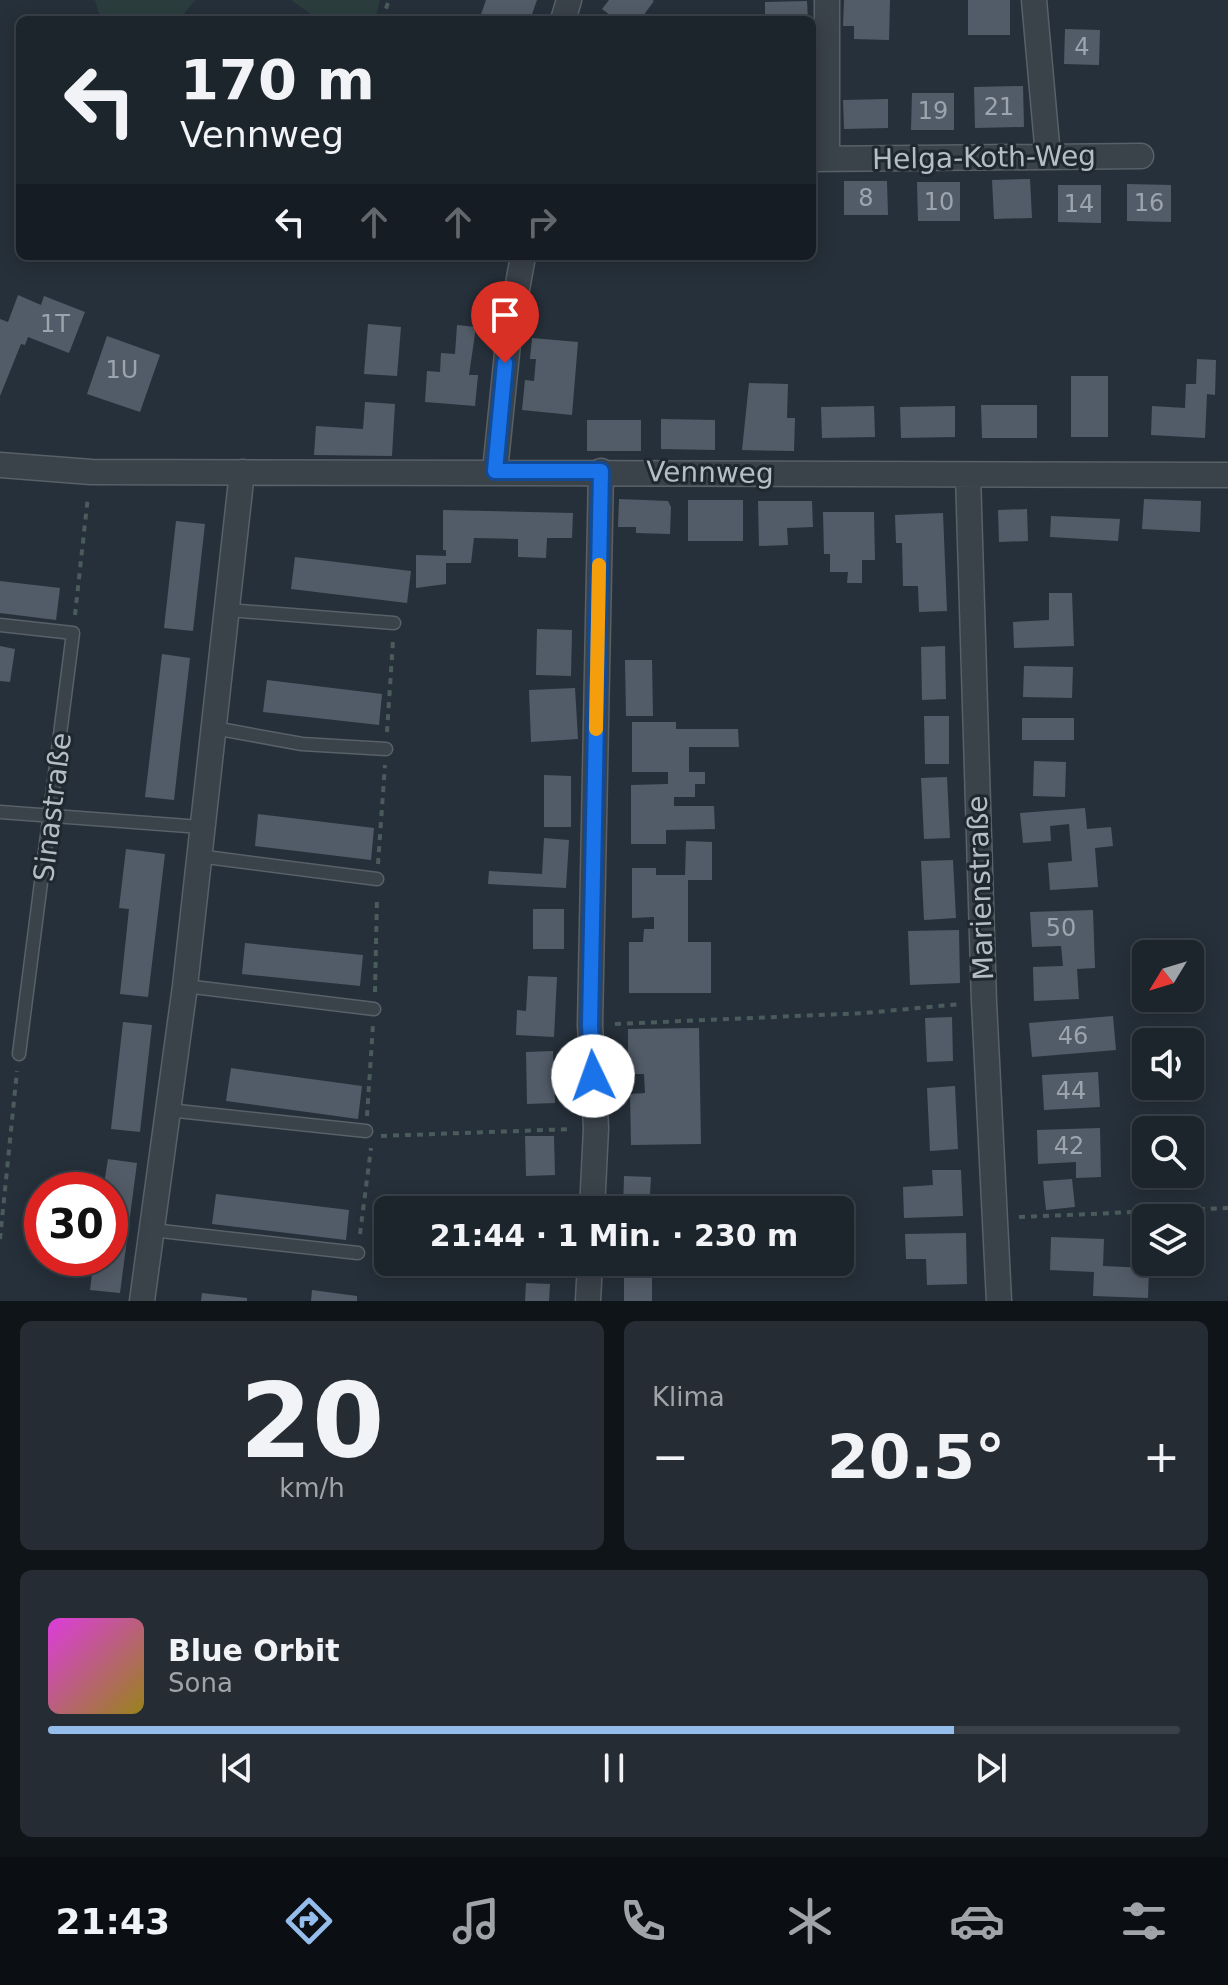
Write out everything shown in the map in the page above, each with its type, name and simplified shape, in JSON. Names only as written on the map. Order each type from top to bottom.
[{"type":"street","name":"Helga-Koth-Weg","points":[[827,0],[819,159],[1141,156]]},
{"type":"street","points":[[1034,0],[1048,156]]},
{"type":"street","points":[[495,471],[509,334],[522,260]]},
{"type":"street","name":"Vennweg","points":[[0,465],[91,472],[1228,475]]},
{"type":"street","points":[[593,1196],[596,1128],[590,1025],[601,471]]},
{"type":"street","points":[[142,1301],[185,986],[197,856],[242,472]]},
{"type":"street","name":"Marienstraße","points":[[968,475],[984,1002],[999,1301]]},
{"type":"street","points":[[588,1301],[589,1276]]},
{"type":"lane","points":[[228,610],[394,623]]},
{"type":"lane","points":[[0,625],[73,633]]},
{"type":"lane","name":"Sinastraße","points":[[19,1054],[73,633]]},
{"type":"lane","points":[[214,728],[302,744],[386,749]]},
{"type":"lane","points":[[0,812],[201,827]]},
{"type":"lane","points":[[197,856],[377,879]]},
{"type":"lane","points":[[185,986],[374,1009]]},
{"type":"lane","points":[[168,1110],[366,1131]]},
{"type":"lane","points":[[152,1230],[358,1253]]},
{"type":"path","points":[[73,633],[91,472]]},
{"type":"path","points":[[366,1131],[374,1009],[377,879],[394,623]]},
{"type":"path","points":[[590,1025],[865,1013],[984,1002]]},
{"type":"path","points":[[0,1239],[19,1054]]},
{"type":"path","points":[[358,1253],[372,1136],[596,1128]]},
{"type":"path","points":[[995,1218],[1228,1208]]},
{"type":"green space","points":[[95,0],[195,0],[182,16],[100,16]]},
{"type":"green space","points":[[291,0],[380,0],[376,16],[313,16]]},
{"type":"building","points":[[486,0],[537,0],[531,16],[480,16]]},
{"type":"building","points":[[609,0],[654,1],[643,16],[609,16],[602,9]]},
{"type":"building","points":[[844,0],[890,0],[889,40],[854,39],[854,26],[843,26]]},
{"type":"building","points":[[968,0],[1010,0],[1010,35],[968,35]]},
{"type":"building","points":[[807,1],[808,16],[765,16],[765,2]]},
{"type":"building","points":[[1065,29],[1100,30],[1099,65],[1064,64]]},
{"type":"building","points":[[1023,86],[1024,127],[975,128],[974,87]]},
{"type":"building","points":[[912,93],[954,93],[954,130],[911,130]]},
{"type":"building","points":[[888,99],[888,128],[844,129],[843,100]]},
{"type":"building","points":[[1030,179],[1032,218],[994,219],[992,180]]},
{"type":"building","points":[[844,181],[887,181],[888,215],[844,215]]},
{"type":"building","points":[[917,182],[960,182],[960,221],[918,221]]},
{"type":"building","points":[[1127,184],[1171,185],[1171,222],[1127,221]]},
{"type":"building","points":[[1058,185],[1101,185],[1101,223],[1058,222]]},
{"type":"building","points":[[18,295],[41,305],[44,296],[85,312],[69,353],[28,337],[25,345],[21,344],[0,396],[0,319],[8,322]]},
{"type":"building","points":[[368,324],[401,327],[397,376],[364,374]]},
{"type":"building","points":[[457,325],[476,327],[469,375],[478,375],[475,406],[425,402],[427,371],[440,372],[441,353],[455,354]]},
{"type":"building","points":[[107,336],[160,355],[140,412],[87,394]]},
{"type":"building","points":[[532,338],[578,342],[572,415],[522,410],[525,380],[534,381],[536,359],[530,359]]},
{"type":"building","points":[[1197,359],[1216,360],[1215,395],[1207,394],[1205,438],[1151,435],[1152,406],[1185,408],[1186,384],[1196,384]]},
{"type":"building","points":[[1071,376],[1108,376],[1108,437],[1071,437]]},
{"type":"building","points":[[749,383],[788,384],[787,418],[795,418],[794,451],[742,450]]},
{"type":"building","points":[[365,402],[395,404],[392,456],[314,455],[316,426],[363,429]]},
{"type":"building","points":[[981,405],[1037,405],[1037,438],[982,438]]},
{"type":"building","points":[[874,406],[875,437],[822,438],[821,407]]},
{"type":"building","points":[[955,406],[955,437],[901,438],[900,407]]},
{"type":"building","points":[[661,419],[715,420],[715,450],[661,449]]},
{"type":"building","points":[[587,420],[641,420],[641,451],[587,451]]},
{"type":"building","points":[[619,499],[668,501],[671,507],[670,534],[636,533],[636,527],[618,527]]},
{"type":"building","points":[[1144,499],[1201,501],[1200,532],[1142,529]]},
{"type":"building","points":[[688,500],[743,500],[743,541],[688,541]]},
{"type":"building","points":[[758,501],[812,501],[813,527],[787,528],[788,545],[759,546]]},
{"type":"building","points":[[1027,509],[1028,541],[999,542],[998,510]]},
{"type":"building","points":[[443,510],[573,513],[572,538],[547,538],[546,558],[518,557],[518,539],[474,538],[471,563],[446,563],[446,584],[416,588],[416,555],[446,556],[446,550],[443,550]]},
{"type":"building","points":[[823,512],[874,512],[875,560],[862,560],[862,583],[847,583],[848,572],[830,572],[830,554],[824,554]]},
{"type":"building","points":[[943,513],[947,611],[919,612],[918,586],[903,586],[902,543],[896,543],[895,515]]},
{"type":"building","points":[[1051,516],[1120,519],[1118,541],[1050,537]]},
{"type":"building","points":[[176,521],[205,524],[193,631],[164,628]]},
{"type":"building","points":[[295,557],[411,571],[407,603],[291,589]]},
{"type":"building","points":[[0,581],[60,588],[56,620],[0,613]]},
{"type":"building","points":[[1049,593],[1072,593],[1074,646],[1014,648],[1013,622],[1049,620]]},
{"type":"building","points":[[537,629],[572,630],[571,676],[536,675]]},
{"type":"building","points":[[0,646],[15,649],[10,682],[0,681]]},
{"type":"building","points":[[945,646],[946,699],[922,700],[921,647]]},
{"type":"building","points":[[162,654],[190,658],[174,800],[145,797]]},
{"type":"building","points":[[625,660],[652,660],[653,716],[626,716]]},
{"type":"building","points":[[1024,666],[1073,667],[1072,698],[1023,697]]},
{"type":"building","points":[[267,680],[382,694],[379,725],[263,712]]},
{"type":"building","points":[[575,688],[578,739],[531,742],[529,690]]},
{"type":"building","points":[[924,716],[949,716],[949,764],[925,764]]},
{"type":"building","points":[[1022,718],[1074,718],[1074,740],[1022,740]]},
{"type":"building","points":[[632,722],[676,722],[676,729],[738,729],[739,747],[689,747],[689,772],[705,772],[705,784],[695,784],[695,797],[674,797],[674,806],[714,806],[715,829],[666,830],[666,844],[631,844],[631,785],[668,784],[668,772],[632,772]]},
{"type":"building","points":[[1034,761],[1066,762],[1065,797],[1033,796]]},
{"type":"building","points":[[544,775],[571,776],[571,827],[544,827]]},
{"type":"building","points":[[947,777],[950,838],[924,839],[921,778]]},
{"type":"building","points":[[1085,808],[1087,829],[1111,827],[1113,846],[1095,848],[1098,887],[1050,890],[1048,863],[1072,861],[1069,824],[1050,826],[1051,841],[1023,843],[1020,813]]},
{"type":"building","points":[[258,814],[374,828],[371,860],[255,846]]},
{"type":"building","points":[[544,838],[569,840],[566,888],[488,884],[489,871],[542,874]]},
{"type":"building","points":[[686,841],[712,842],[712,880],[688,880],[688,942],[711,942],[711,993],[629,993],[629,942],[643,942],[644,929],[654,929],[654,917],[632,918],[632,868],[656,868],[656,875],[685,875]]},
{"type":"building","points":[[126,849],[165,854],[148,997],[120,994],[129,909],[119,908]]},
{"type":"building","points":[[953,860],[956,918],[924,920],[921,861]]},
{"type":"building","points":[[533,909],[564,909],[564,949],[533,949]]},
{"type":"building","points":[[1093,910],[1095,968],[1077,969],[1079,999],[1034,1001],[1033,967],[1063,966],[1061,946],[1032,947],[1030,912]]},
{"type":"building","points":[[959,930],[960,983],[910,985],[908,931]]},
{"type":"building","points":[[245,943],[363,955],[360,986],[242,974]]},
{"type":"building","points":[[528,976],[557,977],[554,1037],[516,1035],[517,1010],[526,1011]]},
{"type":"building","points":[[1113,1016],[1116,1050],[1032,1057],[1029,1023]]},
{"type":"building","points":[[952,1017],[953,1061],[927,1062],[925,1018]]},
{"type":"building","points":[[123,1022],[152,1025],[140,1132],[111,1129]]},
{"type":"building","points":[[699,1028],[701,1144],[631,1145],[630,1094],[645,1093],[644,1074],[628,1074],[628,1029]]},
{"type":"building","points":[[553,1051],[555,1103],[527,1104],[526,1052]]},
{"type":"building","points":[[231,1068],[362,1086],[358,1119],[226,1101]]},
{"type":"building","points":[[1098,1072],[1100,1107],[1044,1110],[1042,1075]]},
{"type":"building","points":[[955,1086],[958,1149],[930,1151],[927,1088]]},
{"type":"building","points":[[1100,1128],[1101,1177],[1076,1178],[1076,1162],[1038,1164],[1037,1130]]},
{"type":"building","points":[[525,1136],[554,1136],[555,1175],[526,1176]]},
{"type":"building","points":[[108,1159],[137,1163],[128,1232],[128,1172],[106,1172]]},
{"type":"building","points":[[932,1170],[961,1170],[963,1216],[904,1218],[903,1187],[933,1185]]},
{"type":"building","points":[[624,1176],[651,1177],[650,1196],[623,1196]]},
{"type":"building","points":[[1072,1179],[1075,1207],[1046,1210],[1043,1181]]},
{"type":"building","points":[[216,1194],[349,1210],[346,1240],[212,1224]]},
{"type":"building","points":[[966,1233],[967,1284],[927,1285],[926,1259],[906,1259],[905,1234]]},
{"type":"building","points":[[1051,1237],[1104,1239],[1103,1266],[1132,1267],[1132,1276],[1149,1276],[1148,1298],[1093,1296],[1094,1272],[1050,1270]]},
{"type":"building","points":[[92,1276],[122,1276],[120,1293],[90,1290]]},
{"type":"building","points":[[624,1276],[652,1276],[652,1301],[624,1301]]},
{"type":"building","points":[[526,1283],[550,1284],[549,1301],[525,1301]]},
{"type":"building","points":[[312,1290],[357,1296],[357,1301],[311,1301]]},
{"type":"building","points":[[202,1293],[247,1298],[247,1301],[201,1301]]},
{"type":"slow traffic","points":[[596,729],[599,565]]},
{"type":"route","points":[[505,363],[495,471],[601,471],[590,1025],[593,1076]]}]
